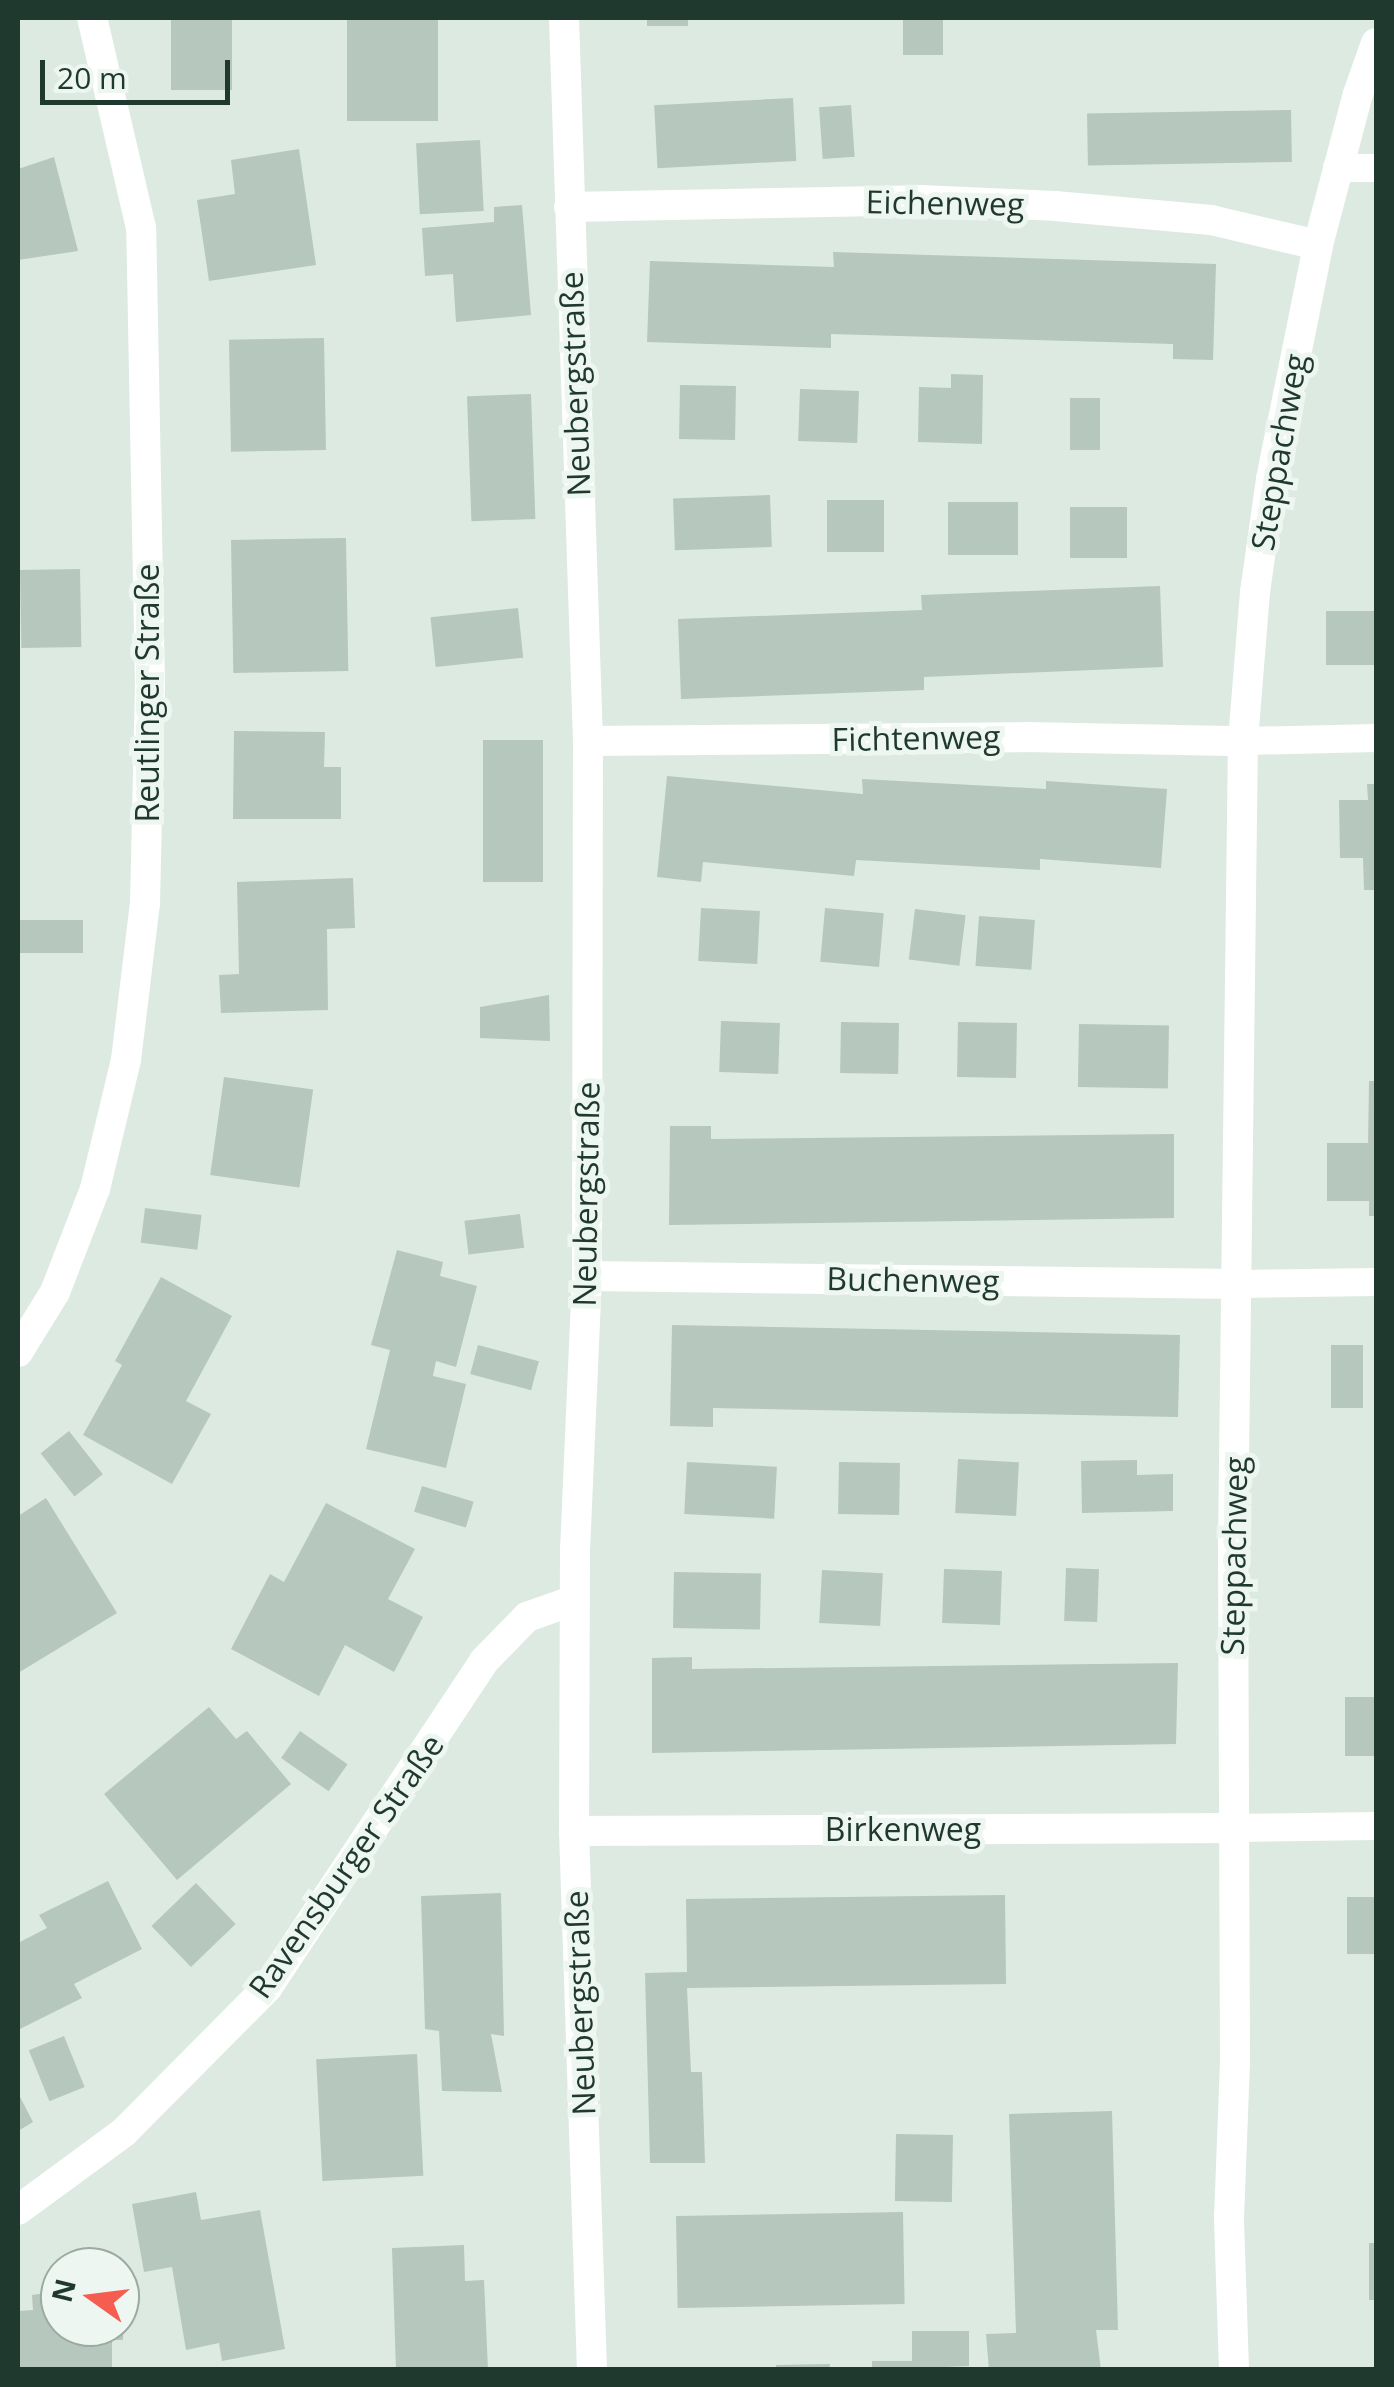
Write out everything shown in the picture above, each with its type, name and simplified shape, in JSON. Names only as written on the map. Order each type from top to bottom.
[{"type":"street","name":"Reutlinger Straße","points":[[18,1352],[55,1292],[95,1188],[126,1060],[146,904],[150,686],[141,228],[92,18]]},
{"type":"street","name":"Neubergstraße","points":[[564,18],[588,741],[586,1276],[574,1831],[592,2370]]},
{"type":"street","name":"Steppachweg","points":[[1234,2370],[1229,2218],[1236,2061],[1232,1828],[1243,741],[1255,592],[1271,479],[1318,245],[1376,42]]},
{"type":"street","name":"Eichenweg","points":[[569,207],[920,200],[1016,204],[1210,220],[1318,245]]},
{"type":"street","name":"Fichtenweg","points":[[588,741],[1026,736],[1243,741]]},
{"type":"street","name":"Buchenweg","points":[[586,1276],[1238,1284]]},
{"type":"street","name":"Ravensburger Straße","points":[[18,2210],[124,2132],[268,1988],[484,1660],[527,1617],[576,1600]]},
{"type":"street","name":"Birkenweg","points":[[574,1831],[1232,1828]]},
{"type":"lane","points":[[1337,168],[1376,168]]},
{"type":"lane","points":[[1243,741],[1376,738]]},
{"type":"lane","points":[[1238,1284],[1376,1282]]},
{"type":"lane","points":[[1232,1828],[1376,1826]]},
{"type":"building","points":[[171,18],[232,18],[232,90],[171,90]]},
{"type":"building","points":[[347,18],[438,18],[438,121],[347,121]]},
{"type":"building","points":[[647,18],[688,18],[688,26],[647,26]]},
{"type":"building","points":[[903,18],[943,18],[943,55],[903,55]]},
{"type":"building","points":[[793,98],[796,161],[657,168],[654,105]]},
{"type":"building","points":[[851,105],[855,157],[823,159],[819,107]]},
{"type":"building","points":[[1291,110],[1292,162],[1088,166],[1087,114]]},
{"type":"building","points":[[480,140],[484,211],[420,214],[416,143]]},
{"type":"building","points":[[299,149],[316,265],[209,281],[197,200],[235,194],[231,160]]},
{"type":"building","points":[[54,157],[78,251],[18,260],[18,169]]},
{"type":"building","points":[[522,205],[531,315],[456,322],[453,274],[425,276],[422,228],[494,222],[494,207]]},
{"type":"building","points":[[833,252],[1216,264],[1213,360],[1173,359],[1173,344],[831,334],[831,348],[647,342],[650,261],[834,267]]},
{"type":"building","points":[[324,338],[326,450],[231,452],[229,340]]},
{"type":"building","points":[[951,374],[983,375],[982,444],[918,442],[919,387],[951,388]]},
{"type":"building","points":[[680,385],[736,386],[735,440],[679,439]]},
{"type":"building","points":[[800,389],[859,391],[857,443],[798,441]]},
{"type":"building","points":[[531,394],[535,519],[471,521],[467,396]]},
{"type":"building","points":[[1070,398],[1100,398],[1100,450],[1070,450]]},
{"type":"building","points":[[770,495],[772,547],[675,550],[673,498]]},
{"type":"building","points":[[827,500],[884,500],[884,552],[827,552]]},
{"type":"building","points":[[948,502],[1018,502],[1018,555],[948,555]]},
{"type":"building","points":[[1070,507],[1127,507],[1127,558],[1070,558]]},
{"type":"building","points":[[346,538],[348,671],[233,673],[231,540]]},
{"type":"building","points":[[80,569],[81,647],[21,648],[20,570]]},
{"type":"building","points":[[1160,586],[1163,667],[924,677],[924,690],[681,699],[678,619],[922,610],[921,595]]},
{"type":"building","points":[[518,608],[523,658],[436,667],[430,617]]},
{"type":"building","points":[[1326,611],[1376,611],[1376,665],[1326,665]]},
{"type":"building","points":[[234,731],[325,732],[324,767],[341,767],[341,819],[233,819]]},
{"type":"building","points":[[483,740],[543,740],[543,882],[483,882]]},
{"type":"building","points":[[667,776],[863,794],[862,779],[1046,789],[1046,781],[1167,789],[1161,868],[1040,859],[1040,870],[856,860],[854,876],[703,862],[701,882],[657,877]]},
{"type":"building","points":[[1367,784],[1376,784],[1376,890],[1364,890],[1363,858],[1340,858],[1339,800],[1368,800]]},
{"type":"building","points":[[353,878],[355,928],[327,929],[328,1010],[221,1013],[219,975],[239,974],[237,882]]},
{"type":"building","points":[[701,908],[760,911],[757,964],[698,961]]},
{"type":"building","points":[[825,908],[884,913],[879,967],[820,962]]},
{"type":"building","points":[[915,909],[966,915],[959,966],[909,960]]},
{"type":"building","points":[[979,916],[1035,920],[1031,970],[976,966]]},
{"type":"building","points":[[20,920],[83,920],[83,953],[20,953]]},
{"type":"building","points":[[549,995],[550,1041],[480,1038],[480,1007]]},
{"type":"building","points":[[721,1021],[780,1023],[778,1074],[719,1072]]},
{"type":"building","points":[[841,1022],[899,1023],[898,1074],[840,1073]]},
{"type":"building","points":[[958,1022],[1017,1023],[1016,1078],[957,1077]]},
{"type":"building","points":[[1079,1024],[1169,1026],[1168,1089],[1078,1087]]},
{"type":"building","points":[[224,1077],[313,1090],[299,1188],[210,1175]]},
{"type":"building","points":[[1369,1081],[1376,1081],[1376,1216],[1369,1216],[1369,1201],[1327,1201],[1327,1143],[1368,1143]]},
{"type":"building","points":[[670,1126],[711,1126],[711,1139],[1174,1134],[1174,1218],[669,1225]]},
{"type":"building","points":[[145,1208],[202,1215],[197,1250],[141,1243]]},
{"type":"building","points":[[520,1214],[524,1248],[469,1255],[464,1221]]},
{"type":"building","points":[[397,1250],[443,1262],[440,1276],[477,1286],[456,1367],[436,1361],[433,1376],[466,1384],[446,1468],[366,1449],[390,1350],[371,1345]]},
{"type":"building","points":[[161,1277],[232,1316],[186,1401],[211,1414],[172,1484],[83,1435],[122,1365],[115,1361]]},
{"type":"building","points":[[672,1325],[1180,1335],[1178,1417],[713,1408],[713,1427],[670,1426]]},
{"type":"building","points":[[478,1345],[539,1361],[531,1390],[470,1374]]},
{"type":"building","points":[[1331,1345],[1363,1345],[1363,1408],[1331,1408]]},
{"type":"building","points":[[69,1431],[103,1474],[74,1497],[41,1453]]},
{"type":"building","points":[[958,1459],[1019,1462],[1016,1516],[955,1513]]},
{"type":"building","points":[[1137,1460],[1137,1475],[1173,1474],[1173,1511],[1082,1513],[1081,1461]]},
{"type":"building","points":[[687,1462],[777,1467],[774,1519],[684,1514]]},
{"type":"building","points":[[839,1462],[900,1463],[899,1515],[838,1514]]},
{"type":"building","points":[[422,1486],[474,1502],[466,1528],[414,1512]]},
{"type":"building","points":[[46,1498],[117,1613],[18,1673],[18,1516]]},
{"type":"building","points":[[326,1503],[415,1549],[388,1599],[423,1617],[394,1672],[345,1645],[319,1696],[231,1649],[270,1574],[284,1582]]},
{"type":"building","points":[[1066,1568],[1099,1569],[1097,1622],[1064,1621]]},
{"type":"building","points":[[944,1569],[1002,1571],[1000,1625],[942,1623]]},
{"type":"building","points":[[822,1570],[883,1573],[880,1626],[819,1623]]},
{"type":"building","points":[[674,1572],[761,1574],[760,1630],[673,1628]]},
{"type":"building","points":[[692,1657],[692,1669],[1178,1663],[1176,1744],[652,1753],[652,1658]]},
{"type":"building","points":[[1345,1697],[1376,1697],[1376,1756],[1345,1756]]},
{"type":"building","points":[[209,1707],[236,1739],[247,1731],[291,1784],[177,1880],[104,1794]]},
{"type":"building","points":[[300,1731],[348,1764],[329,1791],[281,1758]]},
{"type":"building","points":[[108,1881],[142,1949],[74,1984],[82,1998],[18,2030],[18,1943],[47,1928],[39,1915]]},
{"type":"building","points":[[196,1883],[236,1924],[191,1967],[151,1926]]},
{"type":"building","points":[[501,1893],[504,2036],[491,2034],[502,2092],[442,2091],[439,2031],[425,2029],[421,1896]]},
{"type":"building","points":[[1005,1895],[1006,1984],[687,1988],[691,2072],[702,2072],[705,2163],[650,2163],[645,1973],[687,1972],[686,1899]]},
{"type":"building","points":[[1347,1897],[1376,1897],[1376,1954],[1347,1954]]},
{"type":"building","points":[[64,2036],[85,2087],[49,2101],[29,2050]]},
{"type":"building","points":[[417,2054],[423,2176],[323,2181],[316,2059]]},
{"type":"building","points":[[18,2093],[33,2122],[18,2131]]},
{"type":"building","points":[[1112,2111],[1118,2330],[1096,2330],[1101,2370],[989,2370],[986,2334],[1016,2333],[1009,2114]]},
{"type":"building","points":[[896,2134],[953,2135],[952,2202],[895,2201]]},
{"type":"building","points":[[196,2192],[201,2220],[260,2210],[285,2349],[222,2361],[219,2343],[186,2350],[172,2267],[144,2272],[132,2204]]},
{"type":"building","points":[[903,2212],[905,2304],[678,2308],[676,2216]]},
{"type":"building","points":[[1369,2243],[1376,2243],[1376,2300],[1369,2300]]},
{"type":"building","points":[[464,2245],[465,2281],[484,2280],[488,2370],[396,2370],[392,2248]]},
{"type":"building","points":[[40,2294],[40,2347],[112,2347],[112,2370],[18,2370],[18,2311],[33,2310],[32,2295]]},
{"type":"building","points":[[912,2331],[969,2331],[969,2366],[872,2370],[872,2361],[912,2361]]},
{"type":"building","points":[[830,2364],[829,2370],[776,2370],[776,2365]]}]
